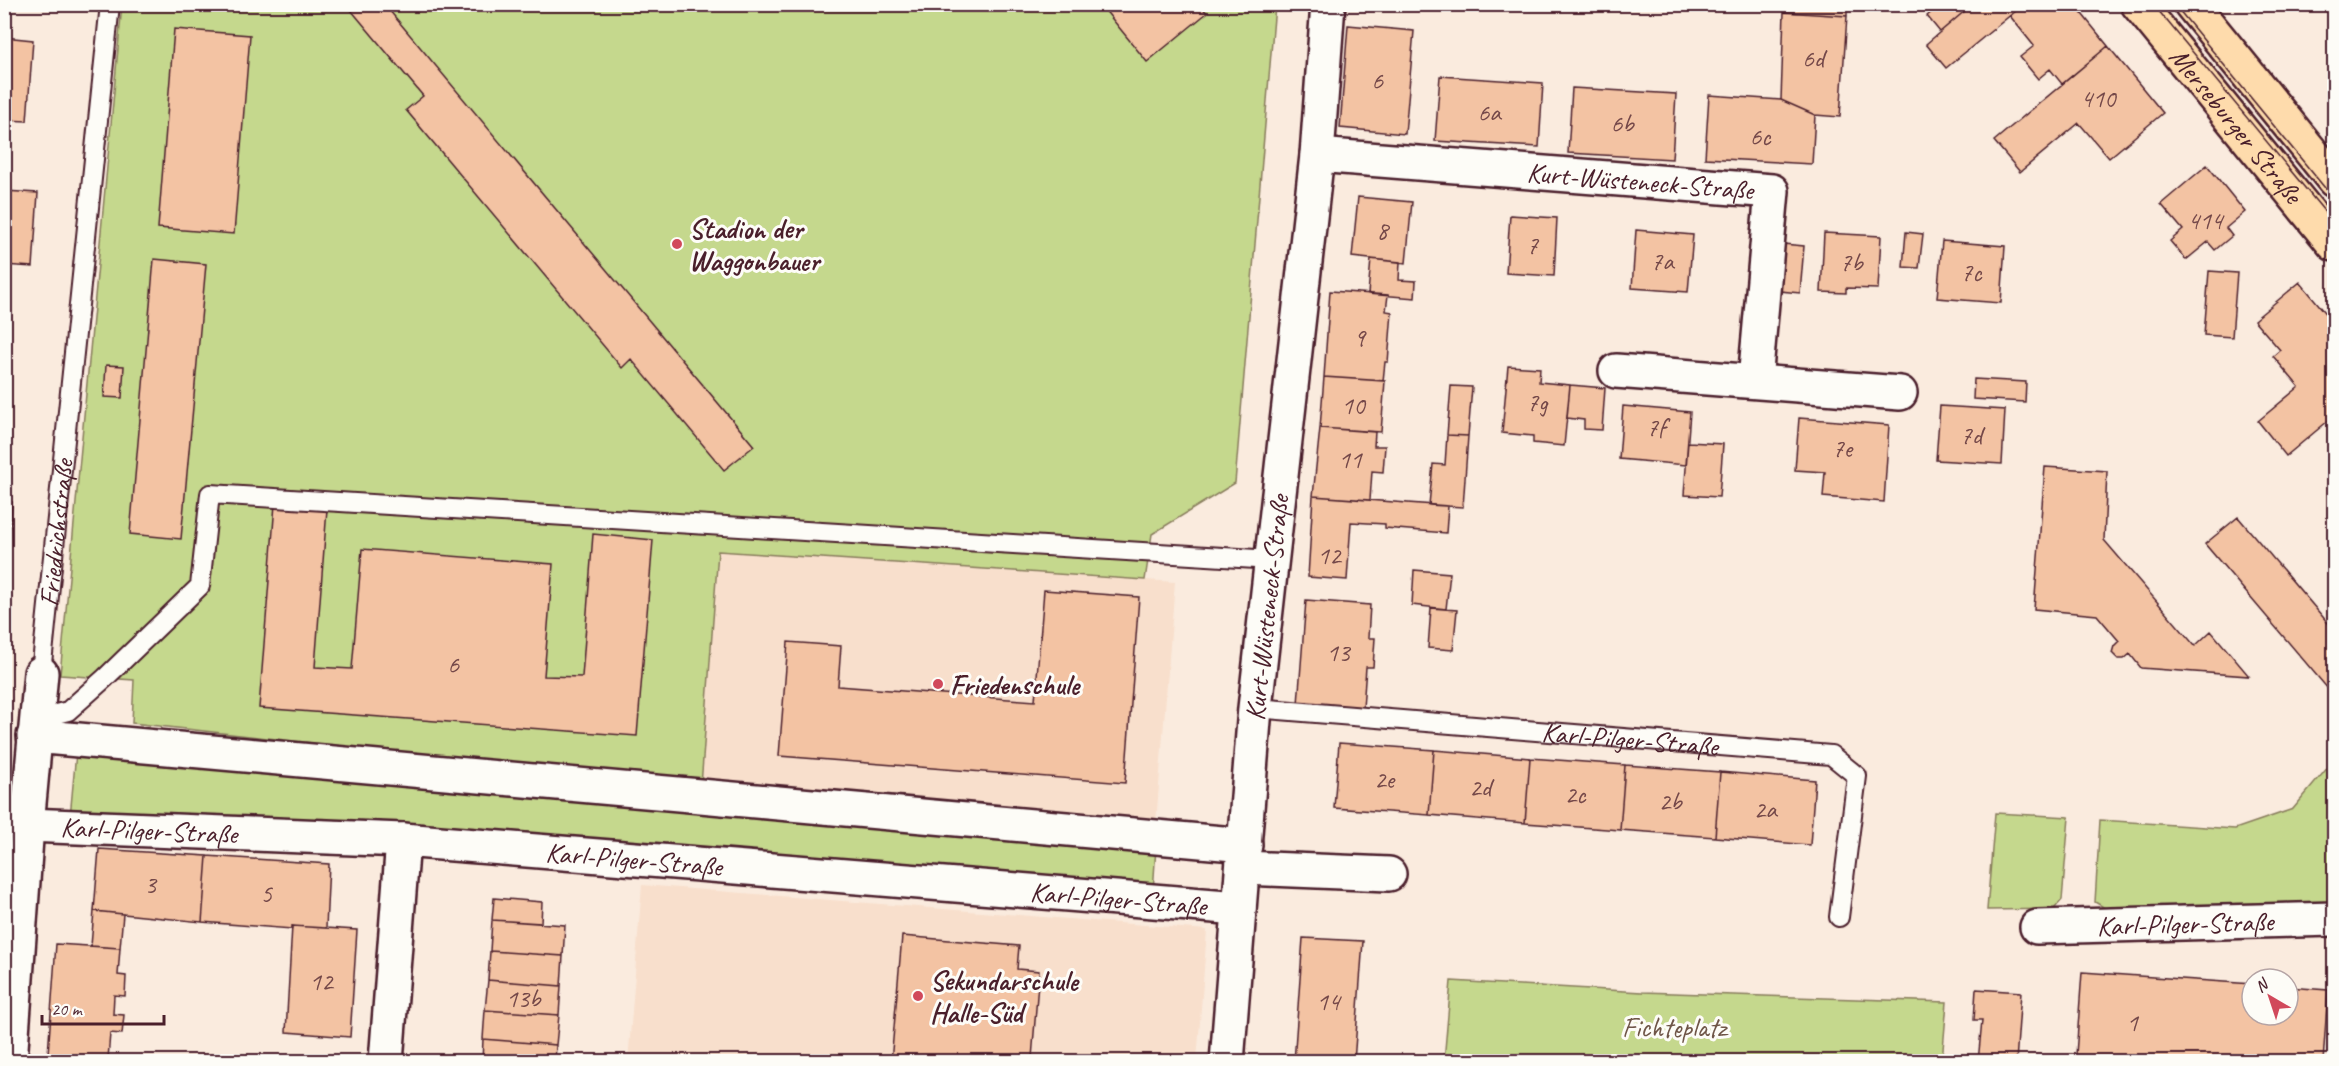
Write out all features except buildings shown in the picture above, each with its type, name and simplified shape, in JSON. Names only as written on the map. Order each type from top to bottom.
[{"type":"main road","name":"Merseburger Straße","points":[[2138,4],[2334,244]]},
{"type":"main road","name":"Merseburger Straße","points":[[2191,4],[2334,180]]},
{"type":"street","name":"Kurt-Wüsteneck-Straße","points":[[1227,1062],[1256,708],[1317,155],[1328,4]]},
{"type":"street","name":"Kurt-Wüsteneck-Straße","points":[[1317,155],[1772,191],[1755,381]]},
{"type":"street","points":[[1616,370],[1900,393]]},
{"type":"street","name":"Friedrichstraße","points":[[10,1062],[27,825],[41,673]]},
{"type":"street","name":"Karl-Pilger-Straße","points":[[35,728],[1389,874]]},
{"type":"street","name":"Karl-Pilger-Straße","points":[[27,825],[403,840],[1239,908]]},
{"type":"street","points":[[386,1062],[403,840]]},
{"type":"street","name":"Karl-Pilger-Straße","points":[[2037,927],[2334,919]]},
{"type":"lane","name":"Friedrichstraße","points":[[41,673],[110,4]]},
{"type":"lane","points":[[35,728],[68,711],[200,586],[210,494],[1272,560]]},
{"type":"lane","name":"Karl-Pilger-Straße","points":[[1256,708],[1831,755],[1857,776],[1839,917]]},
{"type":"shaded area","name":"Friedenschule","points":[[718,551],[1175,582],[1156,824],[701,786]]},
{"type":"shaded area","name":"Sekundarschule Halle-Süd","points":[[642,885],[1207,930],[1197,1061],[628,1062]]},
{"type":"green space","name":"Stadion der Waggonbauer","points":[[122,5],[1275,5],[1235,483],[1152,534],[1145,580],[718,551],[701,786],[132,723],[134,680],[60,675]]},
{"type":"green space","points":[[77,742],[1156,847],[1153,892],[70,817]]},
{"type":"green space","points":[[2334,760],[2334,902],[2105,908],[2095,902],[2100,820],[2235,829],[2293,809]]},
{"type":"green space","points":[[1995,813],[2069,817],[2062,900],[2054,909],[1987,910]]},
{"type":"green space","name":"Fichteplatz","points":[[1451,981],[1642,992],[1947,1002],[1942,1061],[1444,1061]]},
{"type":"tram line","points":[[2153,4],[2334,223]]},
{"type":"tram line","points":[[2174,4],[2334,199]]},
{"type":"place","name":"Stadion der Waggonbauer","points":[[677,244]]},
{"type":"place","name":"Friedenschule","points":[[938,684]]},
{"type":"place","name":"Sekundarschule Halle-Süd","points":[[918,996]]}]
